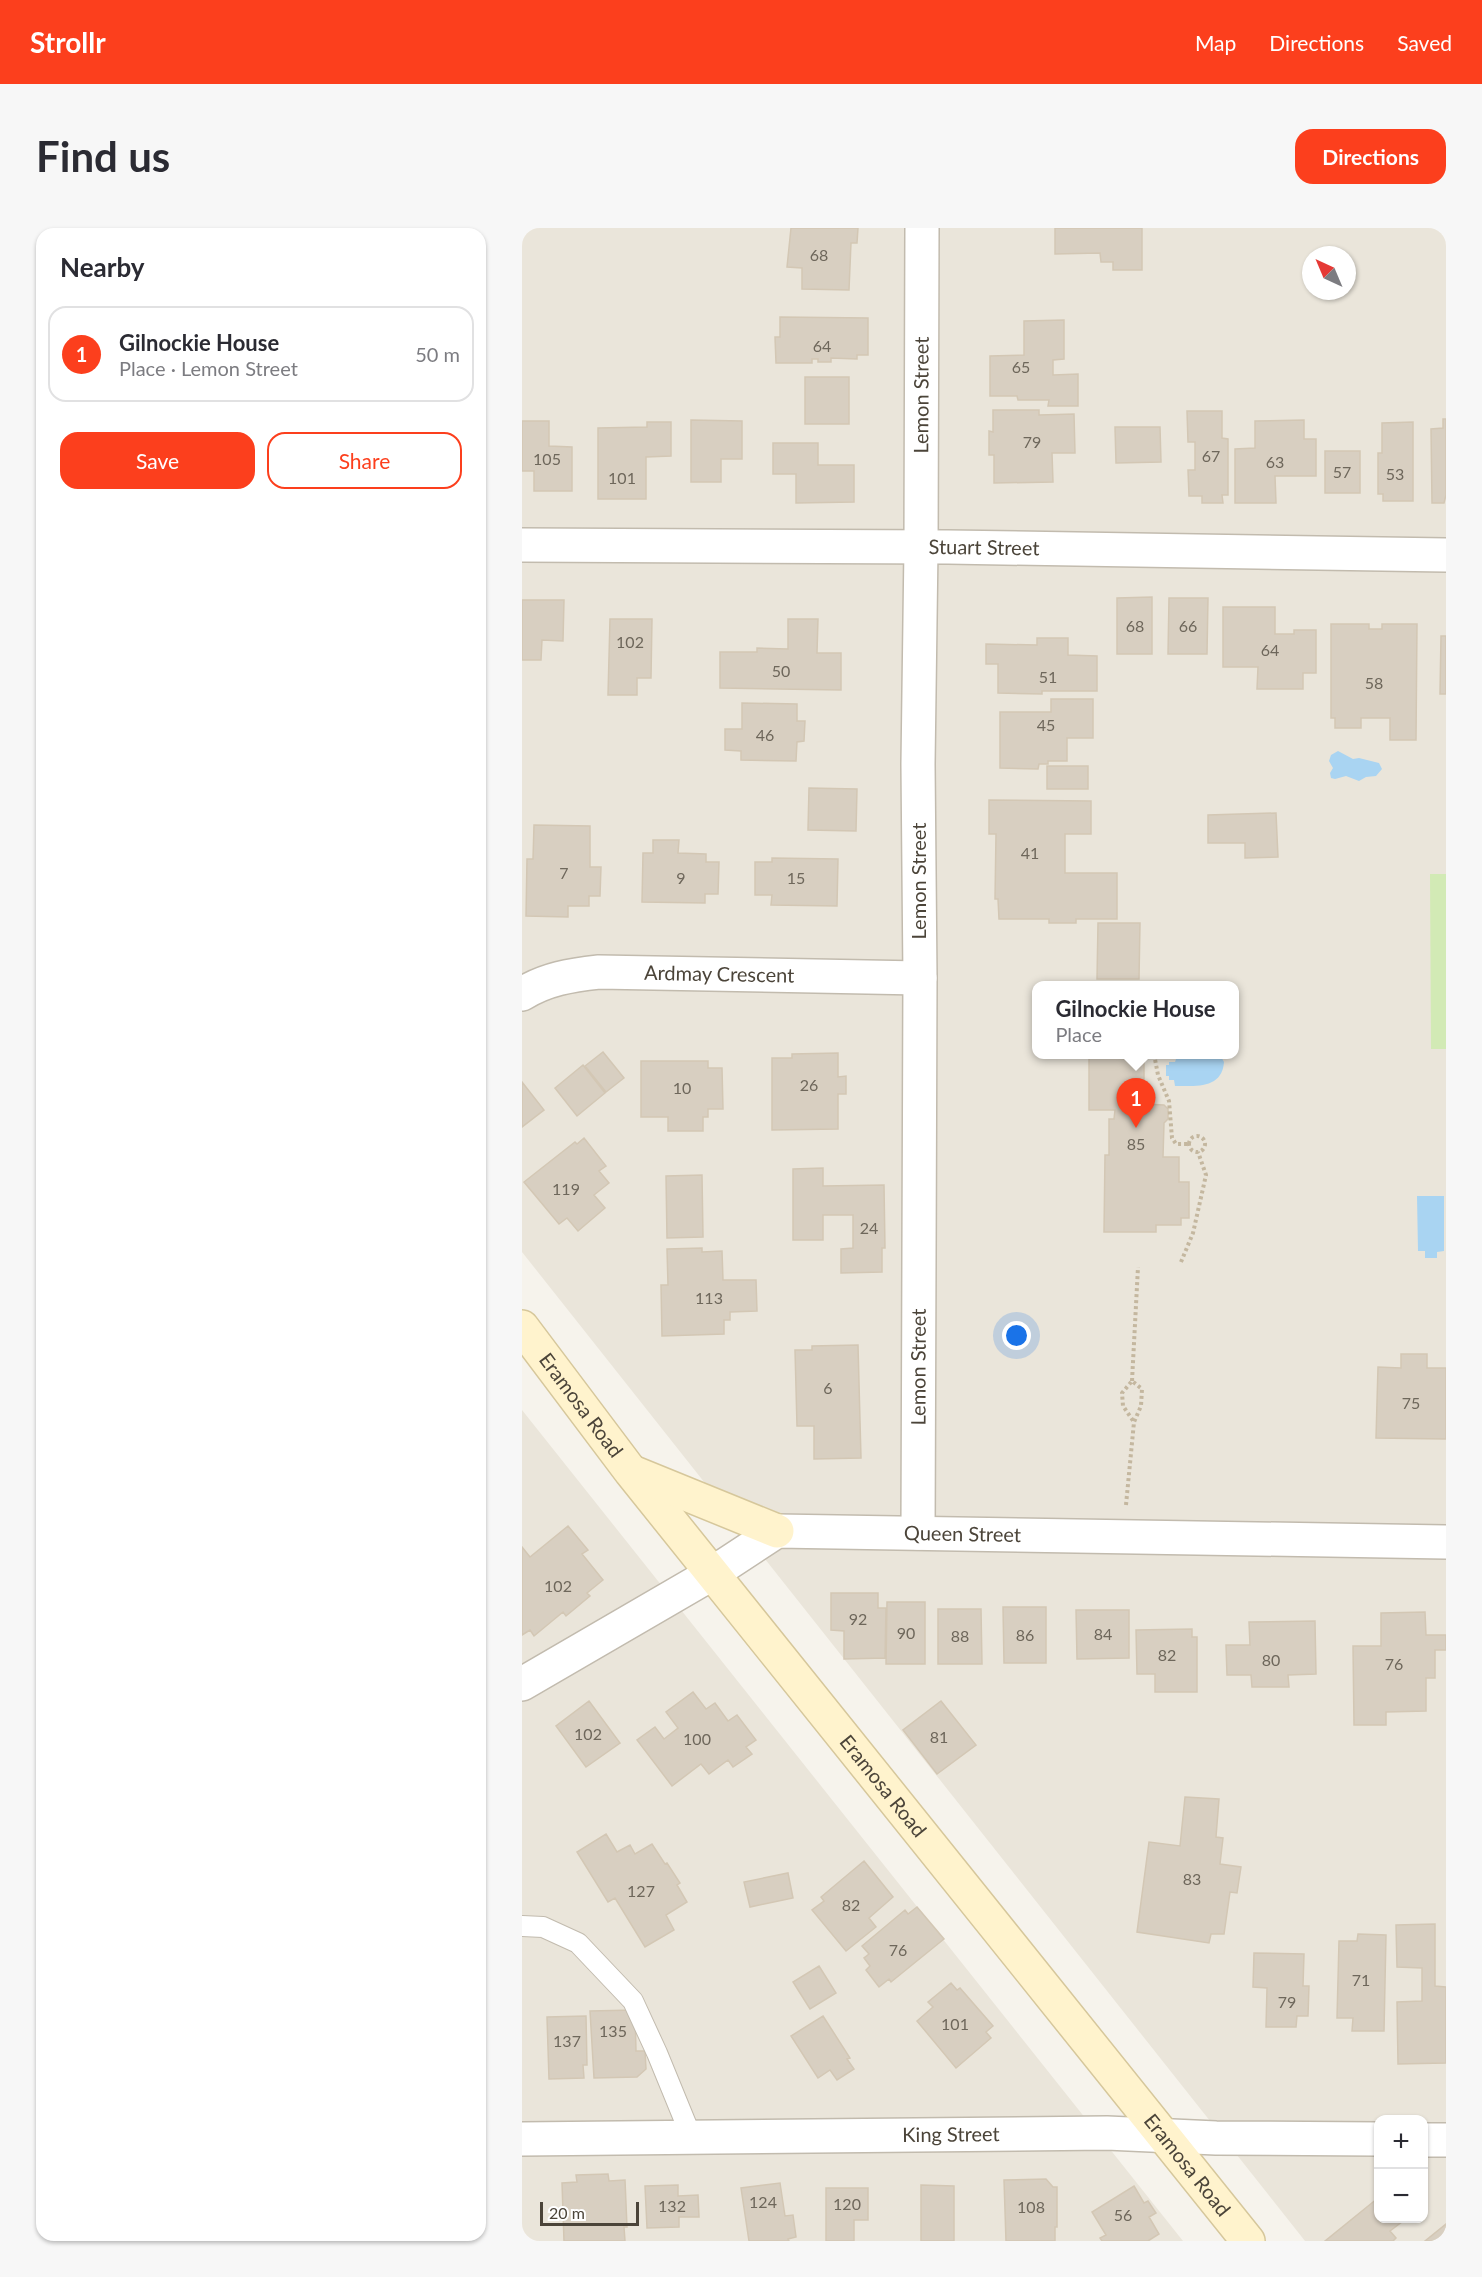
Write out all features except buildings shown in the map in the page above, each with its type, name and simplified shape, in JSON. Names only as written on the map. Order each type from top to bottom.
[{"type":"main road","name":"Eramosa Road","points":[[522,1327],[631,1472],[1248,2241]]},
{"type":"main road","points":[[631,1472],[777,1531]]},
{"type":"street","name":"Lemon Street","points":[[918,1533],[920,978],[918,764],[922,228]]},
{"type":"street","name":"Stuart Street","points":[[522,544],[1446,555]]},
{"type":"street","name":"Ardmay Crescent","points":[[522,994],[535,986],[556,979],[599,972],[920,978]]},
{"type":"street","name":"Queen Street","points":[[777,1531],[1446,1542]]},
{"type":"street","points":[[522,1684],[712,1573],[777,1531]]},
{"type":"street","name":"King Street","points":[[522,2139],[1081,2133],[1216,2138],[1374,2139]]},
{"type":"street","points":[[1428,2140],[1446,2140]]},
{"type":"lane","points":[[522,1926],[543,1927],[578,1943],[633,2001],[691,2136]]},
{"type":"path","points":[[1155,1059],[1158,1075],[1169,1101],[1172,1138],[1176,1144],[1189,1144]]},
{"type":"path","points":[[1195,1136],[1205,1139],[1205,1147],[1198,1152],[1191,1150],[1189,1144],[1195,1136]]},
{"type":"path","points":[[1181,1262],[1193,1233],[1206,1175],[1198,1152]]},
{"type":"path","points":[[1134,1422],[1123,1406],[1122,1393],[1132,1381],[1138,1267]]},
{"type":"path","points":[[1127,1500],[1134,1422],[1141,1406],[1142,1389],[1132,1381]]},
{"type":"shaded area","points":[[522,228],[1446,228],[1446,2241],[1305,2241],[522,1252]]},
{"type":"shaded area","points":[[522,1410],[1183,2241],[522,2241]]},
{"type":"green space","points":[[1430,874],[1446,874],[1446,1049],[1431,1049]]},
{"type":"water","points":[[1338,751],[1353,759],[1359,758],[1379,763],[1382,769],[1376,776],[1366,777],[1359,781],[1346,776],[1331,778],[1330,773],[1333,768],[1329,761],[1331,755]]},
{"type":"water","points":[[1176,1059],[1222,1059],[1224,1062],[1218,1077],[1207,1084],[1175,1086],[1174,1080],[1169,1080],[1169,1076],[1166,1076],[1166,1065],[1169,1065],[1169,1062],[1175,1062]]},
{"type":"water","points":[[1417,1196],[1444,1196],[1444,1251],[1437,1252],[1437,1258],[1425,1258],[1425,1251],[1418,1251]]},
{"type":"place","name":"Gilnockie House","points":[[1136,1128]]}]
